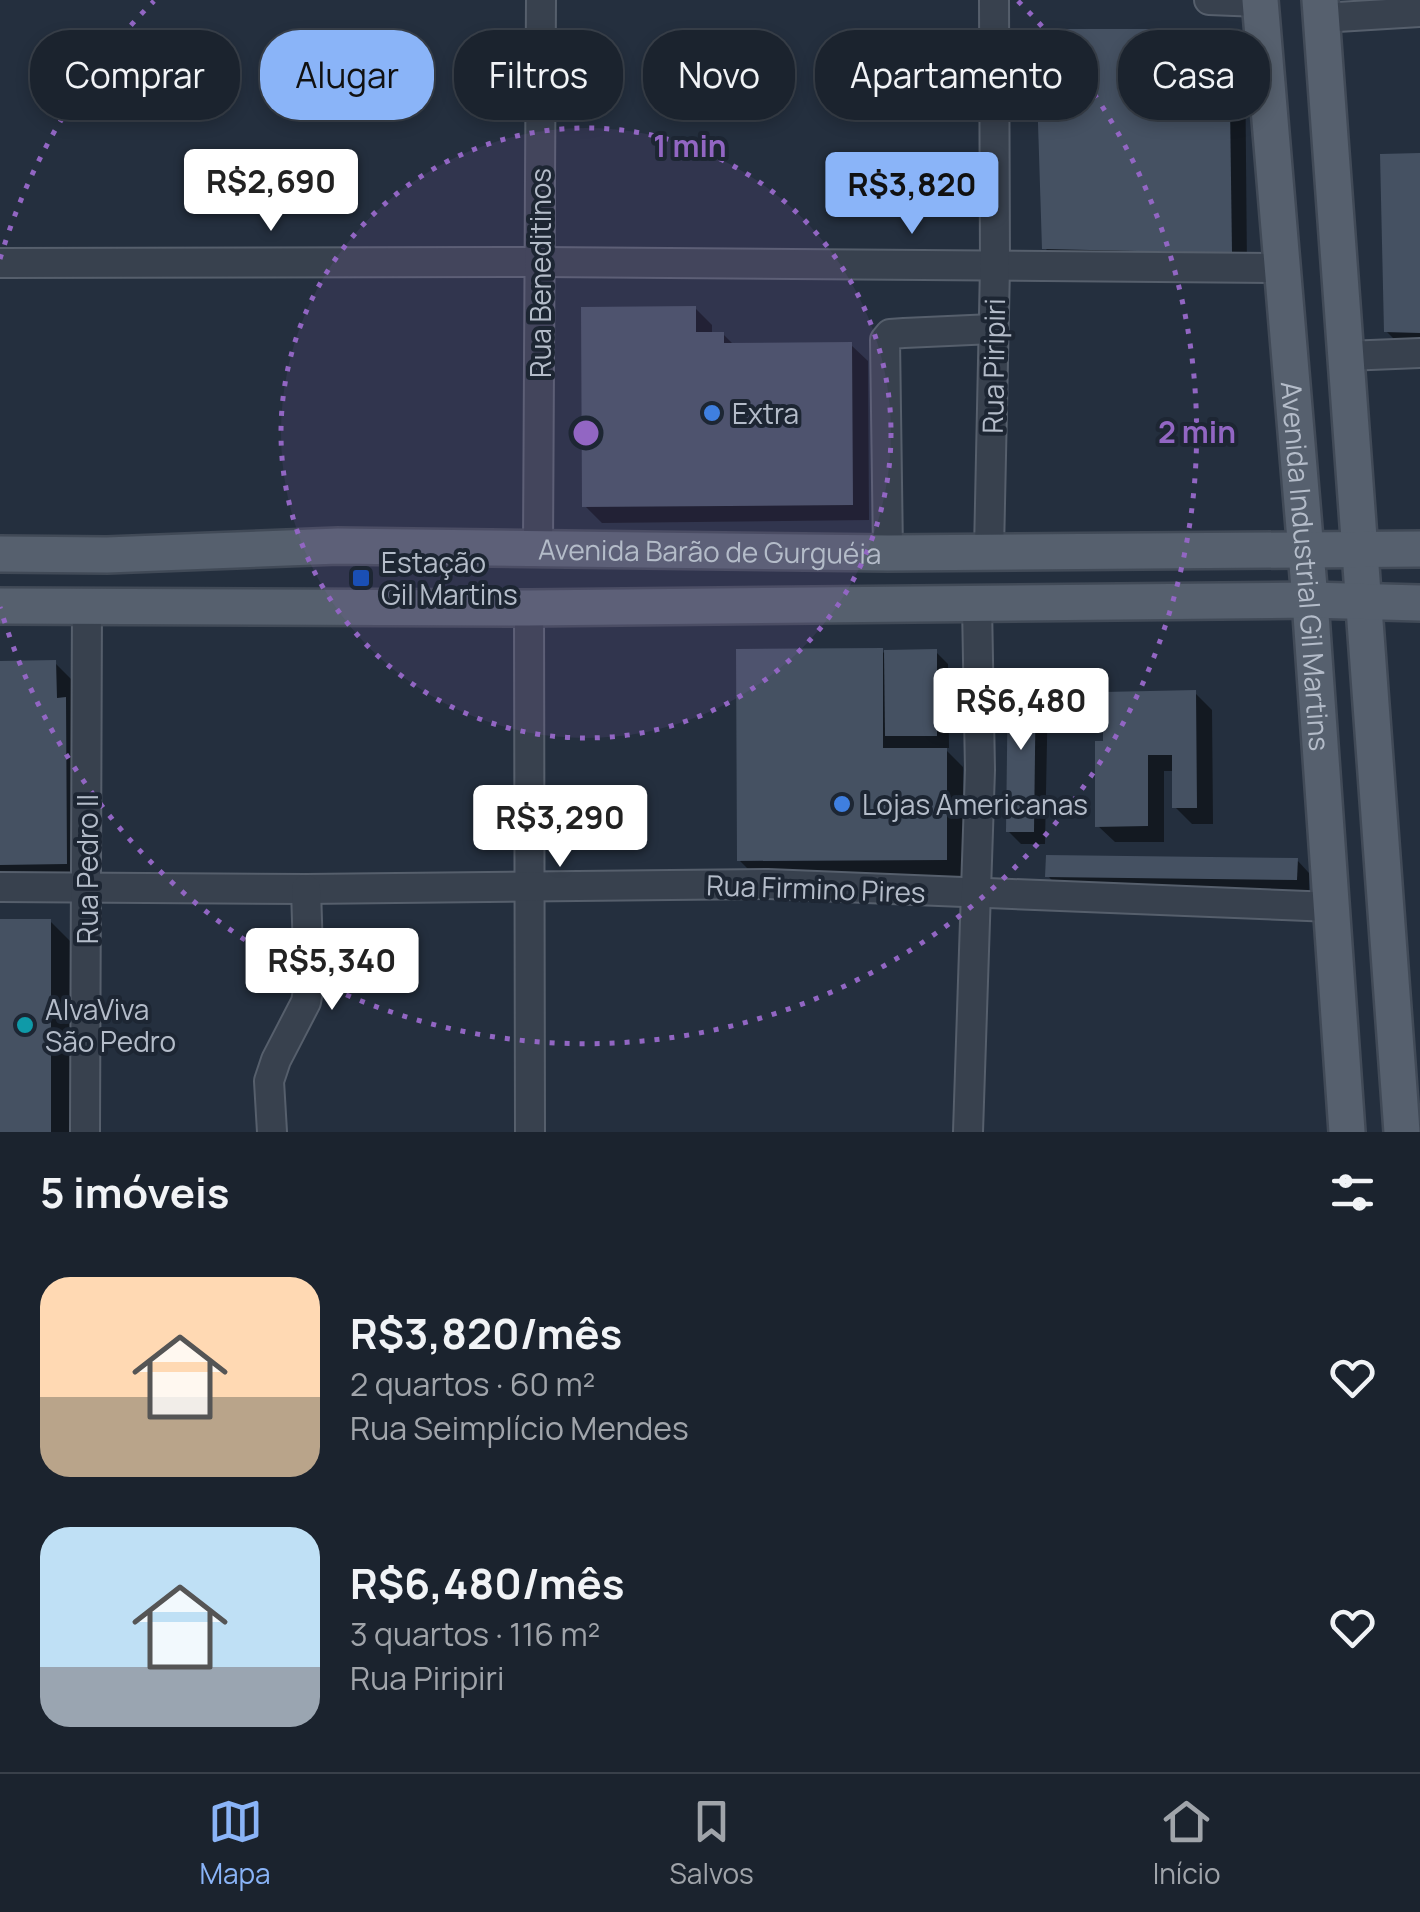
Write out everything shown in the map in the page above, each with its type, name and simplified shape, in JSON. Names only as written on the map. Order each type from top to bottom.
[{"type":"main road","name":"Avenida Industrial Gil Martins","points":[[1260,1],[1310,600],[1348,1132]]},
{"type":"main road","name":"Avenida Industrial Gil Martins","points":[[1320,9],[1402,1132]]},
{"type":"main road","name":"Avenida Barão de Gurguéia","points":[[0,554],[107,555],[338,546],[888,553],[1420,549]]},
{"type":"main road","name":"Avenida Barão de Gurguéia","points":[[0,606],[529,608],[1310,600],[1420,603]]},
{"type":"street","name":"Rua Beneditinos","points":[[538,547],[540,0]]},
{"type":"street","name":"Rua Piripiri","points":[[989,551],[995,266],[994,0]]},
{"type":"street","points":[[1209,0],[1260,1]]},
{"type":"street","points":[[1320,9],[1420,12]]},
{"type":"street","points":[[0,263],[541,262],[1282,268]]},
{"type":"street","points":[[888,553],[885,340],[890,334],[994,329]]},
{"type":"street","points":[[1346,356],[1420,354]]},
{"type":"street","points":[[968,1132],[980,770],[976,604]]},
{"type":"street","name":"Rua Pedro ll","points":[[85,1132],[86,607]]},
{"type":"street","points":[[529,608],[530,1132]]},
{"type":"street","name":"Rua Firmino Pires","points":[[0,887],[306,889],[768,884],[1332,907]]},
{"type":"street","points":[[272,1132],[270,1081],[276,1060],[306,1002],[306,889]]},
{"type":"building","points":[[1229,29],[1118,30],[1118,120],[1230,120],[1232,253],[1042,249],[1038,120],[1098,120],[1098,30],[1035,30]]},
{"type":"building","points":[[1420,153],[1420,333],[1384,332],[1380,154]]},
{"type":"building","points":[[696,306],[696,332],[724,332],[724,343],[852,342],[853,505],[582,507],[581,307]]},
{"type":"building","name":"Lojas Americanas","points":[[883,648],[883,748],[947,748],[947,860],[737,861],[736,649]]},
{"type":"building","points":[[937,649],[937,736],[885,736],[884,650]]},
{"type":"building","points":[[56,660],[57,698],[66,697],[67,864],[0,865],[0,661]]},
{"type":"building","points":[[1008,674],[1036,674],[1034,832],[1006,832]]},
{"type":"building","points":[[1196,690],[1197,808],[1172,808],[1172,755],[1148,755],[1148,826],[1095,827],[1095,741],[1103,741],[1103,692]]},
{"type":"building","points":[[1046,855],[1298,858],[1297,880],[1045,877]]},
{"type":"building","name":"AlvaViva São Pedro","points":[[0,919],[51,919],[51,1132],[0,1132]]},
{"type":"place","name":"Extra","points":[[712,413]]},
{"type":"place","name":"Estação Gil Martins","points":[[361,578]]},
{"type":"place","name":"Lojas Americanas","points":[[842,804]]},
{"type":"place","name":"AlvaViva São Pedro","points":[[25,1025]]}]
